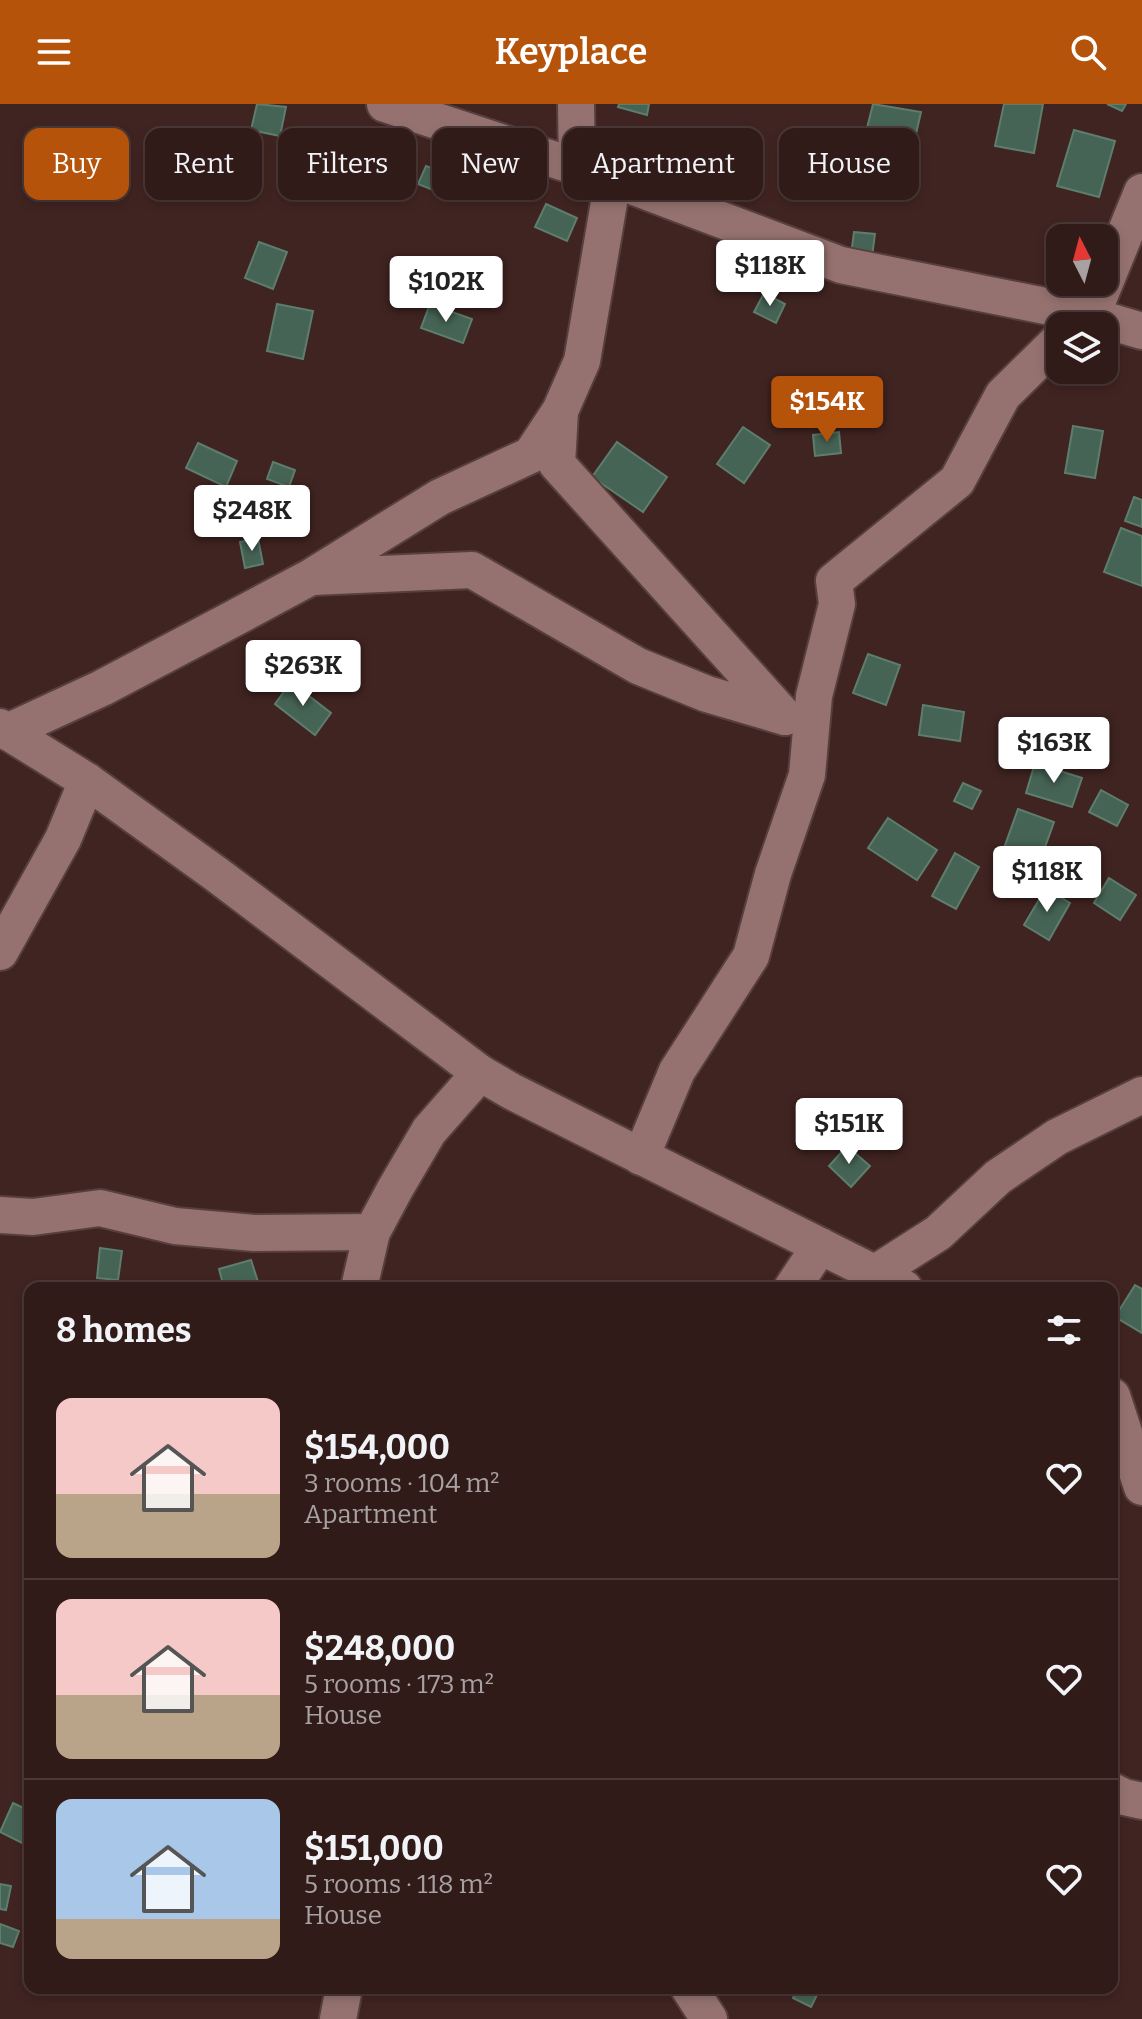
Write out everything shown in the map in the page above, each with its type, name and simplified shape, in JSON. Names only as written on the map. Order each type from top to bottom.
[{"type":"street","points":[[385,104],[563,162]]},
{"type":"street","points":[[576,104],[576,128]]},
{"type":"street","points":[[1083,312],[1142,192]]},
{"type":"street","points":[[4,730],[102,688],[311,577],[440,497],[531,455],[560,411],[582,361],[609,200]]},
{"type":"street","points":[[669,200],[841,265],[1046,316]]},
{"type":"street","points":[[1118,328],[1142,331]]},
{"type":"street","points":[[797,729],[814,696],[837,604],[834,581],[957,481],[1003,395],[1046,354]]},
{"type":"street","points":[[560,411],[557,464],[797,729],[807,775],[773,874],[751,956],[677,1071],[641,1157]]},
{"type":"street","points":[[311,577],[472,570],[638,666],[797,729]]},
{"type":"street","points":[[4,730],[87,781],[480,1073],[889,1281],[998,1177],[1057,1137],[1142,1095]]},
{"type":"street","points":[[0,952],[63,839],[87,781]]},
{"type":"street","points":[[360,1282],[372,1232],[429,1131],[480,1073]]},
{"type":"street","points":[[0,1215],[33,1217],[100,1208],[175,1226],[254,1233],[372,1232]]},
{"type":"street","points":[[796,1282],[820,1246]]},
{"type":"street","points":[[1118,1389],[1142,1413]]},
{"type":"street","points":[[1118,1414],[1142,1487]]},
{"type":"street","points":[[1118,1794],[1142,1801]]},
{"type":"street","points":[[338,2019],[343,1994]]},
{"type":"street","points":[[693,1994],[709,2019]]},
{"type":"building","points":[[257,104],[286,107],[278,136],[262,132],[262,128],[251,128]]},
{"type":"building","points":[[619,104],[649,104],[647,115],[618,107]]},
{"type":"building","points":[[873,104],[921,112],[917,128],[867,128]]},
{"type":"building","points":[[1004,104],[1043,104],[1034,153],[995,146]]},
{"type":"building","points":[[1107,104],[1126,104],[1122,111]]},
{"type":"building","points":[[1074,130],[1115,141],[1099,197],[1057,186]]},
{"type":"building","points":[[426,166],[432,168],[432,190],[418,184]]},
{"type":"building","points":[[546,204],[577,218],[567,241],[535,227]]},
{"type":"building","points":[[854,232],[875,234],[871,264],[850,262]]},
{"type":"building","points":[[259,242],[287,252],[273,289],[245,278]]},
{"type":"building","points":[[438,265],[477,274],[469,307],[430,297]]},
{"type":"building","points":[[764,293],[785,304],[776,323],[754,312]]},
{"type":"building","points":[[277,304],[313,311],[303,359],[267,351]]},
{"type":"building","points":[[430,304],[472,319],[463,343],[421,328]]},
{"type":"building","points":[[1073,426],[1103,431],[1095,478],[1065,473]]},
{"type":"building","points":[[743,427],[770,445],[744,483],[717,464]]},
{"type":"building","points":[[839,432],[841,453],[815,456],[813,435]]},
{"type":"building","points":[[617,442],[667,477],[643,512],[592,477]]},
{"type":"building","points":[[198,443],[237,461],[226,487],[186,468]]},
{"type":"building","points":[[273,462],[295,470],[289,487],[267,479]]},
{"type":"building","points":[[1134,497],[1142,500],[1142,527],[1125,521]]},
{"type":"building","points":[[1121,528],[1142,536],[1142,586],[1104,572]]},
{"type":"building","points":[[258,538],[263,564],[245,568],[240,542]]},
{"type":"building","points":[[868,654],[900,665],[886,705],[853,693]]},
{"type":"building","points":[[291,682],[331,713],[315,735],[275,704]]},
{"type":"building","points":[[923,705],[964,712],[960,741],[919,735]]},
{"type":"building","points":[[1035,763],[1082,778],[1072,807],[1026,793]]},
{"type":"building","points":[[963,783],[981,791],[972,809],[954,801]]},
{"type":"building","points":[[1101,790],[1128,805],[1117,826],[1089,812]]},
{"type":"building","points":[[1018,809],[1054,822],[1035,875],[999,862]]},
{"type":"building","points":[[888,818],[937,850],[917,880],[868,848]]},
{"type":"building","points":[[955,853],[979,867],[956,909],[932,896]]},
{"type":"building","points":[[1109,878],[1136,895],[1120,920],[1094,903]]},
{"type":"building","points":[[1046,888],[1070,903],[1049,940],[1024,925]]},
{"type":"building","points":[[847,1146],[870,1166],[851,1187],[829,1166]]},
{"type":"building","points":[[100,1248],[122,1251],[118,1280],[97,1278]]},
{"type":"building","points":[[251,1260],[258,1282],[222,1282],[219,1269]]},
{"type":"building","points":[[1135,1285],[1142,1289],[1142,1333],[1118,1319],[1118,1312]]},
{"type":"building","points":[[13,1803],[24,1808],[24,1844],[0,1832]]},
{"type":"building","points":[[0,1884],[11,1886],[6,1910],[0,1909]]},
{"type":"building","points":[[0,1924],[19,1931],[13,1947],[0,1943]]},
{"type":"building","points":[[795,1994],[818,1994],[811,2007],[793,1998]]}]
